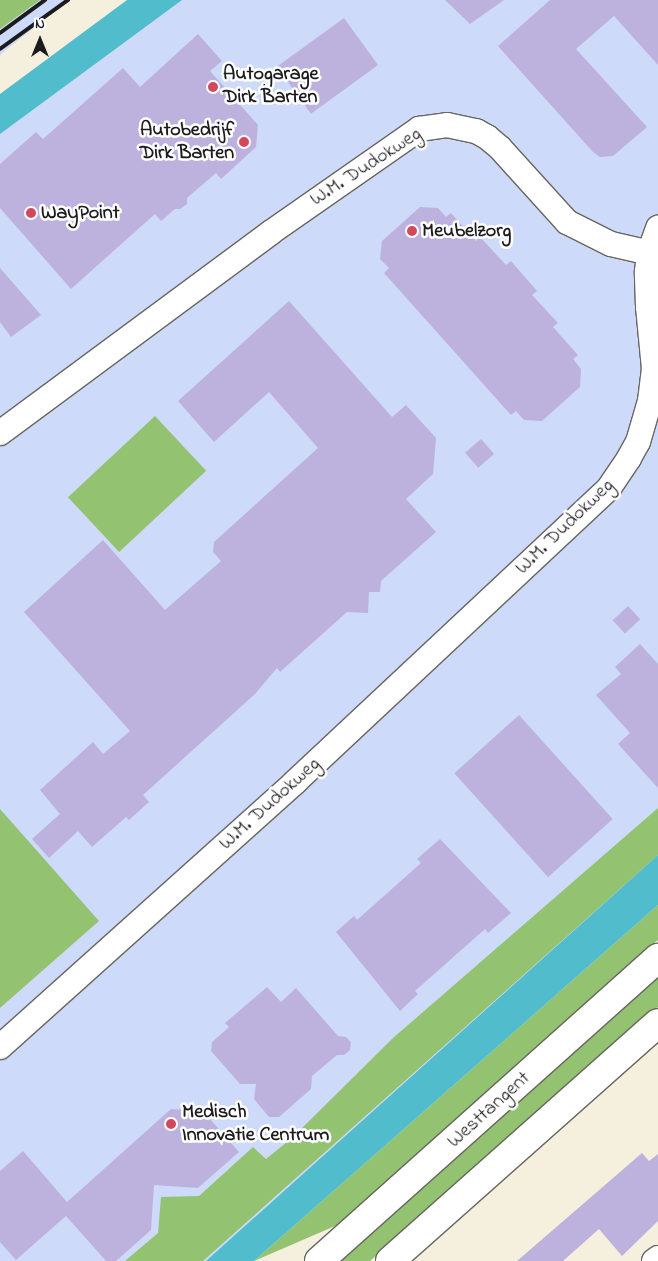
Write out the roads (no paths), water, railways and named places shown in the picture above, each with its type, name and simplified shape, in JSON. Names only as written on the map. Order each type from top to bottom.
[{"type":"main road","name":"Westtangent","points":[[319,1261],[658,958]]},
{"type":"main road","points":[[390,1261],[658,1023]]},
{"type":"street","name":"W.M. Dudokweg","points":[[0,433],[270,233],[419,129],[447,125],[461,127],[488,137],[568,222],[600,240],[649,253],[646,289],[654,369],[650,401],[638,442],[608,488],[294,782],[0,1046]]},
{"type":"street","points":[[649,253],[658,228]]},
{"type":"street","points":[[654,1261],[658,1258]]},
{"type":"water","points":[[127,0],[182,0],[0,134],[0,94]]},
{"type":"water","points":[[658,855],[658,905],[254,1261],[206,1261]]},
{"type":"railway","points":[[0,33],[45,0]]},
{"type":"railway","points":[[0,49],[68,0]]},
{"type":"place","name":"Autogarage Dirk Barten","points":[[213,87]]},
{"type":"place","name":"Autobedrijf Dirk Barten","points":[[244,142]]},
{"type":"place","name":"WayPoint","points":[[31,213]]},
{"type":"place","name":"Meubelzorg","points":[[412,231]]},
{"type":"place","name":"Medisch Innovatie Centrum","points":[[171,1124]]}]
